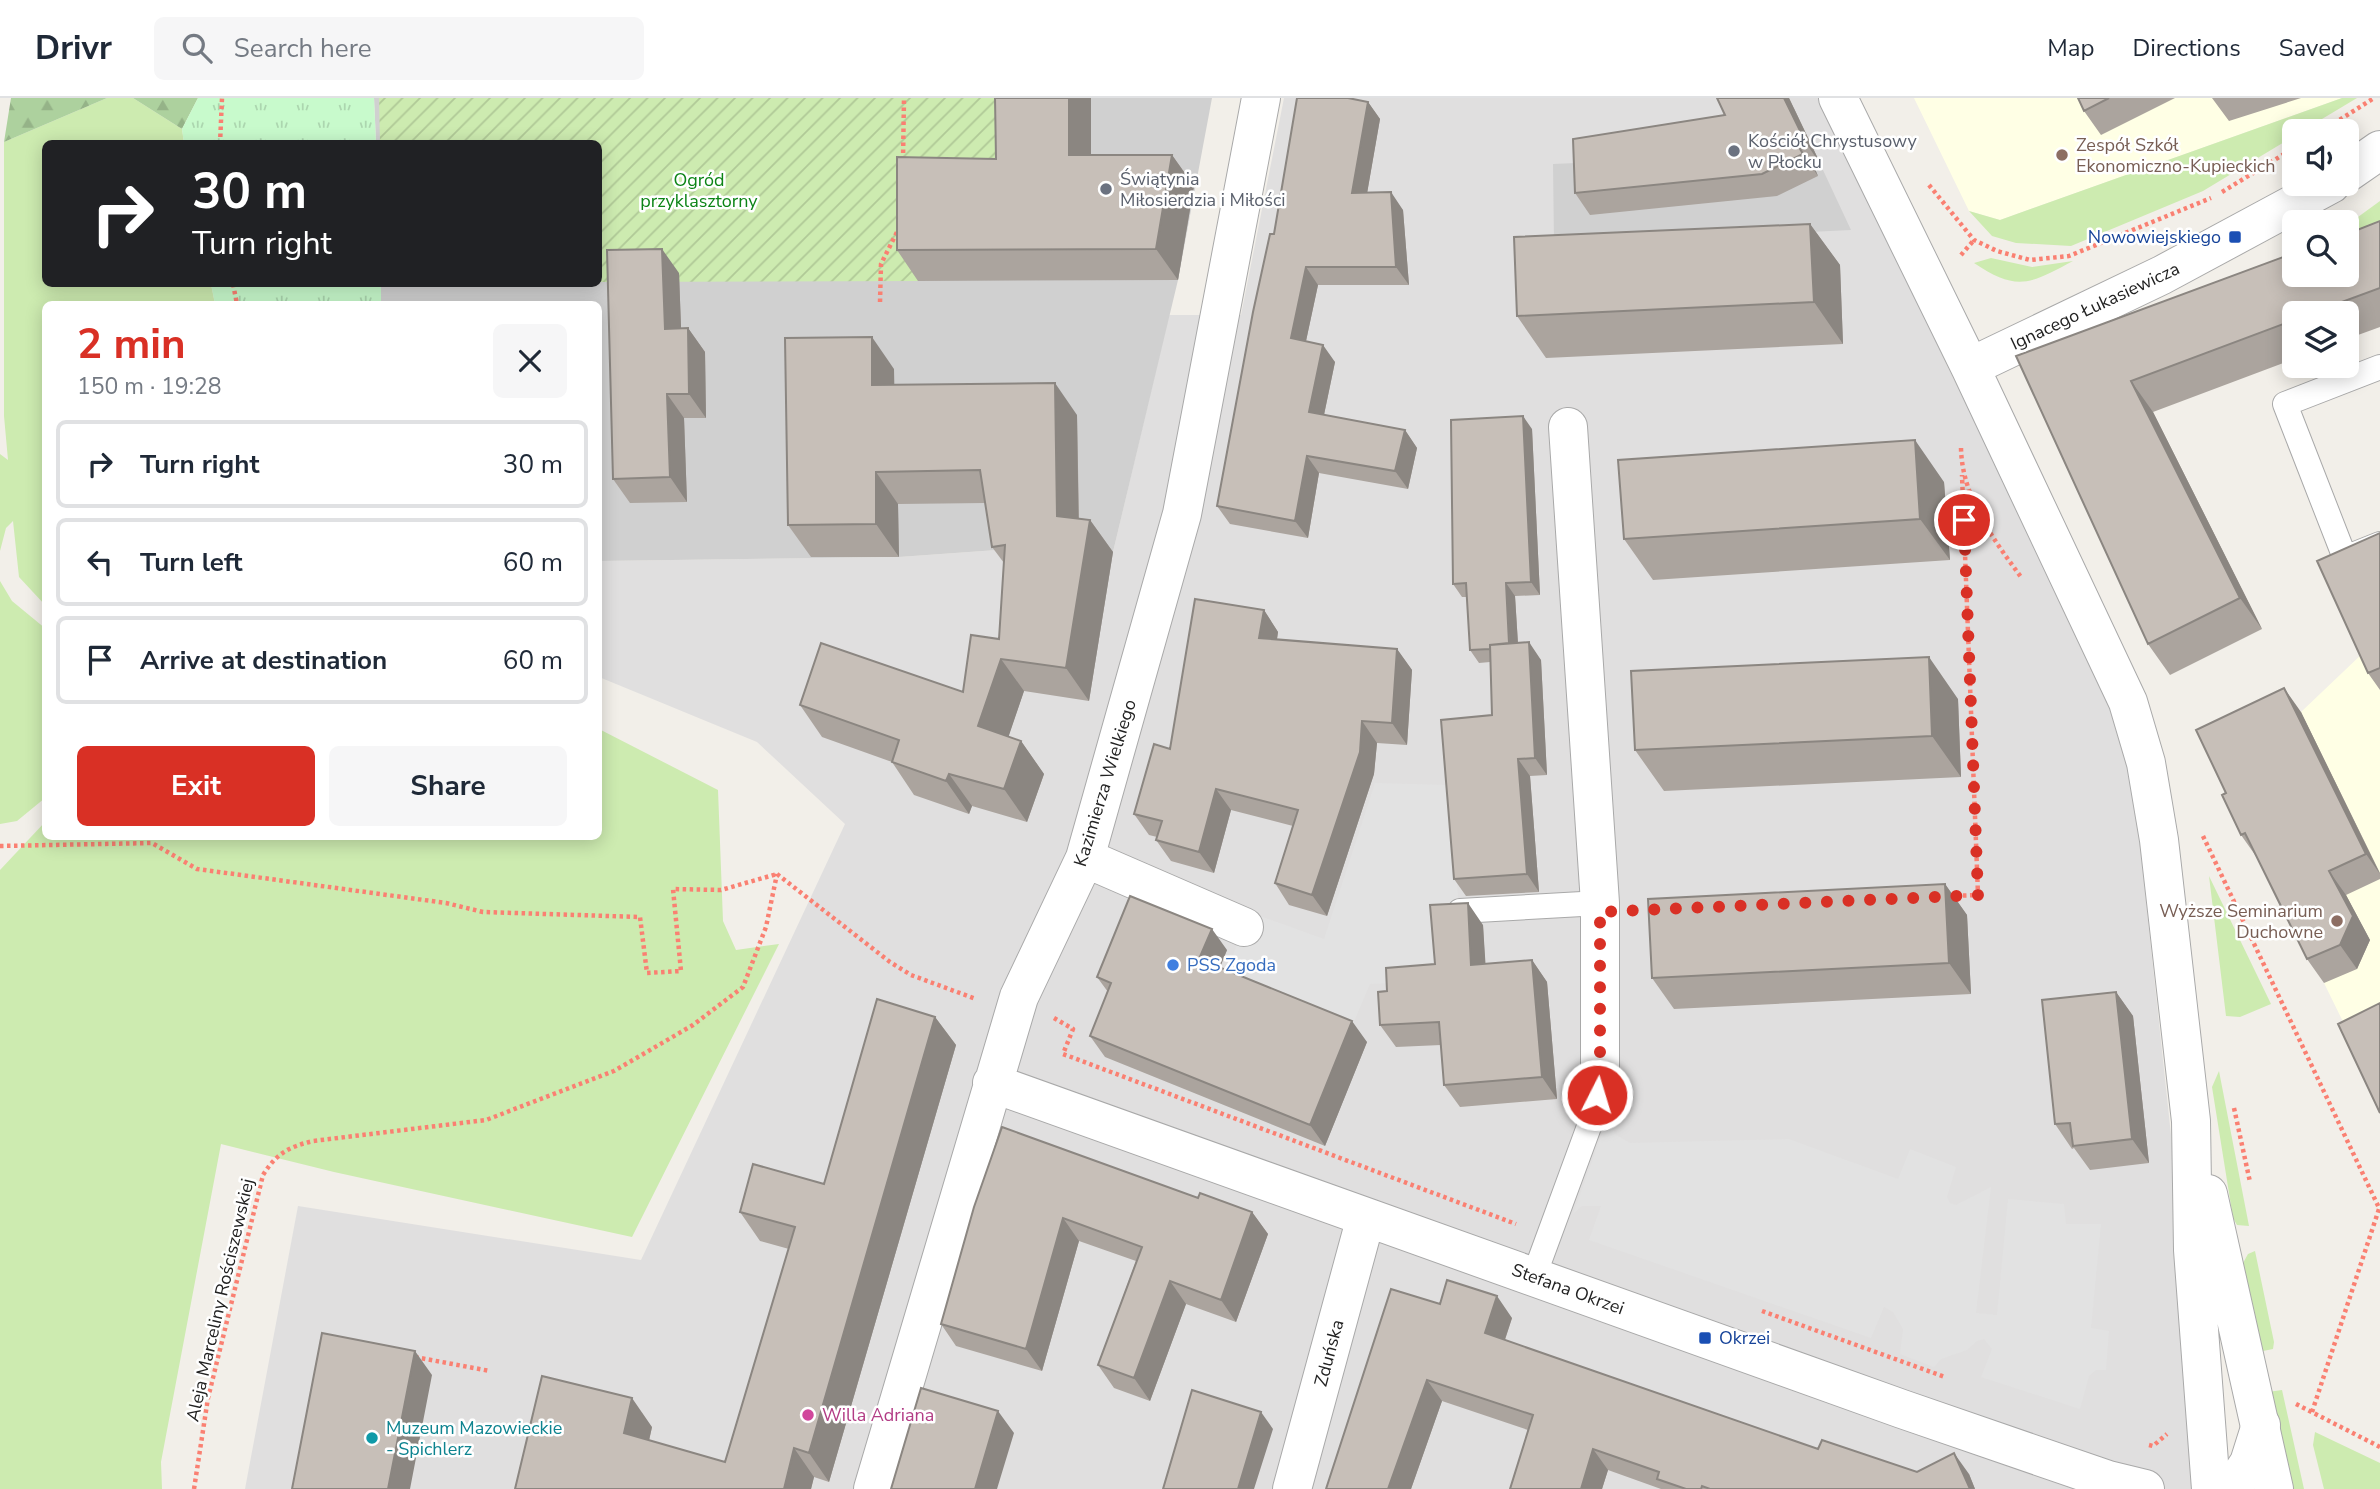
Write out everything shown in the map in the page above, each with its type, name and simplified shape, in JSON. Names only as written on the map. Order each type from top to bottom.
[{"type":"street","name":"Kazimierza Wielkiego","points":[[873,1489],[1019,997],[1085,858],[1182,514],[1261,98]]},
{"type":"street","points":[[1838,98],[1970,367],[2128,702],[2146,763],[2159,840],[2191,1121],[2193,1250],[2211,1489]]},
{"type":"street","points":[[2359,165],[2380,150]]},
{"type":"street","name":"Ignacego Łukasiewicza","points":[[1970,367],[2162,275],[2309,196]]},
{"type":"street","points":[[1568,427],[1600,902],[1600,1078],[1594,1113]]},
{"type":"street","points":[[1085,858],[1244,927]]},
{"type":"street","name":"Stefana Okrzei","points":[[992,1083],[1902,1409],[2109,1480],[2145,1489]]},
{"type":"street","points":[[2191,1121],[2274,1489]]},
{"type":"street","name":"Zduńska","points":[[1292,1489],[1366,1217]]},
{"type":"street","points":[[2232,1489],[2249,1463],[2261,1426]]},
{"type":"lane","points":[[2380,367],[2285,404],[2345,558],[2380,544]]},
{"type":"lane","points":[[1460,911],[1600,902]]},
{"type":"lane","points":[[1534,1276],[1594,1113]]},
{"type":"path","points":[[220,140],[222,98]]},
{"type":"path","points":[[903,167],[904,98]]},
{"type":"path","points":[[2341,119],[2374,98]]},
{"type":"path","points":[[1923,177],[1974,240],[1997,251],[2030,260],[2068,256],[2214,197],[2282,155]]},
{"type":"path","points":[[880,302],[881,264],[902,222]]},
{"type":"path","points":[[1938,897],[1978,895],[1962,467]]},
{"type":"path","points":[[2202,834],[2380,1209],[2312,1412]]},
{"type":"path","points":[[0,846],[152,843],[197,869],[446,903],[483,912],[640,917],[647,972],[681,971],[673,889],[721,890],[777,874],[890,962],[911,975],[982,1002],[989,986],[1019,997],[1073,1029],[1063,1054],[1547,1235]]},
{"type":"path","name":"Aleja Marceliny Rościszewskiej","points":[[194,1489],[218,1359],[263,1175],[274,1157],[292,1146],[313,1141],[486,1120],[614,1071],[693,1025],[743,987],[766,927],[777,874]]},
{"type":"path","points":[[2234,1106],[2250,1184]]},
{"type":"path","points":[[1756,1309],[1953,1379]]},
{"type":"path","points":[[409,1356],[490,1371]]},
{"type":"path","points":[[2293,1391],[2296,1404],[2380,1447]]},
{"type":"path","points":[[2143,1444],[2153,1446],[2172,1430]]},
{"type":"shaded area","points":[[374,98],[1212,98],[1178,280],[1113,552],[1054,546],[899,557],[602,561],[602,301],[381,301],[381,287],[602,287],[602,140],[376,140]]},
{"type":"shaded area","points":[[1284,98],[1818,98],[2104,690],[2134,788],[2181,1229],[2193,1489],[245,1489],[298,1206],[641,1260],[845,824],[757,742],[602,678],[602,561],[899,557],[1054,546],[1113,552],[1169,315],[1241,315]]},
{"type":"shaded area","name":"Zespół Szkół Ekonomiczno-Kupieckich","points":[[1914,98],[2342,98],[2000,220],[1969,211]]},
{"type":"shaded area","points":[[1794,108],[1851,230],[1554,244],[1553,164],[1577,163]]},
{"type":"shaded area","name":"Wyższe Seminarium Duchowne","points":[[2380,644],[2380,1097],[2324,983],[2301,712],[2364,652]]},
{"type":"shaded area","points":[[1375,783],[1450,785],[1464,980],[1370,984],[1350,1031],[1224,980],[1249,912],[1324,939]]},
{"type":"shaded area","points":[[1607,1120],[1616,1135],[1630,1143],[1789,1139],[1898,1179],[1910,1149],[1956,1167],[1947,1197],[1950,1203],[1956,1205],[1991,1187],[1976,1313],[1997,1315],[2008,1199],[2064,1204],[2066,1224],[2101,1224],[2091,1328],[2109,1331],[2106,1370],[2096,1370],[2089,1376],[2080,1409],[1981,1377],[1992,1349],[1984,1339],[1977,1341],[1967,1350],[1941,1359],[1934,1367],[1900,1354],[1903,1329],[1893,1312],[1884,1307],[1871,1338],[1589,1240],[1601,1206],[1582,1206],[1573,1214]]},
{"type":"green space","points":[[11,98],[107,98],[4,142]]},
{"type":"green space","points":[[107,98],[133,98],[182,129],[184,140],[42,140],[42,287],[212,287],[214,301],[42,301],[42,602],[19,577],[13,521],[6,528],[0,551],[0,454],[8,460],[4,416],[4,142]]},
{"type":"green space","points":[[133,98],[198,98],[182,129]]},
{"type":"green space","points":[[198,98],[374,98],[376,140],[184,140],[182,129]]},
{"type":"green space","name":"Ogród przyklasztorny","points":[[379,98],[1016,98],[1018,190],[918,281],[602,282],[602,140],[380,140]]},
{"type":"green space","points":[[2342,98],[2357,98],[2322,119],[2283,119]]},
{"type":"green space","points":[[2282,119],[2282,143],[2203,191],[2071,246],[2016,243],[1992,236],[1969,211],[2000,220]]},
{"type":"green space","points":[[2380,201],[2380,260],[2359,268],[2359,216]]},
{"type":"green space","points":[[1991,258],[2032,267],[2073,261],[2024,282],[2002,278],[1974,263]]},
{"type":"green space","points":[[212,287],[381,287],[381,301],[214,301]]},
{"type":"green space","points":[[0,581],[12,601],[42,626],[42,800],[17,821],[0,824]]},
{"type":"green space","points":[[602,731],[718,790],[723,921],[736,950],[779,944],[632,1237],[334,1172],[221,1144],[161,1462],[162,1489],[0,1489],[0,870],[42,825],[42,840],[602,840]]},
{"type":"green space","points":[[2209,876],[2271,1004],[2240,1017],[2226,1016]]},
{"type":"green space","points":[[2219,1071],[2249,1226],[2237,1225],[2233,1218],[2212,1087]]},
{"type":"green space","points":[[2255,1251],[2274,1342],[2273,1349],[2263,1351],[2259,1348],[2243,1263],[2248,1254]]},
{"type":"green space","points":[[2282,1390],[2304,1489],[2289,1489],[2268,1392]]},
{"type":"green space","points":[[2315,1432],[2380,1463],[2380,1489],[2324,1489],[2313,1445]]},
{"type":"building","name":"Świątynia Miłosierdzia i Miłości","points":[[995,98],[1069,98],[1069,155],[1172,155],[1156,249],[897,250],[897,157],[996,159]]},
{"type":"building","points":[[1297,98],[1348,98],[1368,102],[1352,193],[1391,192],[1396,267],[1306,267],[1291,338],[1323,345],[1309,412],[1405,430],[1395,471],[1307,456],[1295,521],[1217,506],[1253,312],[1270,234],[1274,234]]},
{"type":"building","points":[[1717,98],[1784,98],[1806,143],[1799,147],[1803,154],[1762,174],[1575,193],[1573,139],[1725,115]]},
{"type":"building","points":[[2078,98],[2109,98],[2084,111]]},
{"type":"building","points":[[2380,221],[2380,288],[2345,301],[2282,301],[2282,324],[2131,381],[2240,598],[2148,644],[2016,356],[2282,257],[2282,287],[2359,287],[2359,229]]},
{"type":"building","points":[[1810,224],[1814,302],[1517,316],[1514,237]]},
{"type":"building","points":[[662,249],[665,329],[688,328],[689,394],[667,394],[670,477],[613,479],[607,250]]},
{"type":"building","points":[[872,337],[872,385],[1055,383],[1057,516],[1090,520],[1066,668],[1001,659],[978,726],[1021,741],[1004,789],[949,774],[946,781],[892,762],[899,740],[800,705],[821,643],[963,692],[971,635],[999,639],[1005,545],[992,547],[980,470],[876,472],[876,524],[788,525],[785,338]]},
{"type":"building","points":[[1523,416],[1531,582],[1506,583],[1509,643],[1490,645],[1490,649],[1470,650],[1466,583],[1453,584],[1451,420]]},
{"type":"building","points":[[1915,440],[1920,519],[1624,539],[1618,460]]},
{"type":"building","points":[[2380,533],[2380,668],[2368,673],[2317,561]]},
{"type":"building","points":[[1195,599],[1264,610],[1259,638],[1397,649],[1392,723],[1362,721],[1360,752],[1312,895],[1275,883],[1298,810],[1216,789],[1199,852],[1156,840],[1162,821],[1134,814],[1154,744],[1170,749]]},
{"type":"building","points":[[1529,642],[1535,758],[1518,759],[1527,874],[1454,879],[1441,720],[1492,715],[1490,645]]},
{"type":"building","points":[[1929,657],[1932,736],[1635,750],[1631,671]]},
{"type":"building","points":[[2284,688],[2366,854],[2329,871],[2353,916],[2340,945],[2307,959],[2245,833],[2241,835],[2222,795],[2226,793],[2196,730]]},
{"type":"building","points":[[1945,884],[1949,963],[1652,978],[1648,899]]},
{"type":"building","points":[[1130,896],[1212,929],[1199,959],[1352,1021],[1310,1125],[1090,1036],[1111,983],[1097,977]]},
{"type":"building","points":[[1468,903],[1471,965],[1532,960],[1542,1077],[1444,1085],[1439,1022],[1380,1025],[1378,992],[1387,991],[1386,968],[1435,964],[1430,905]]},
{"type":"building","points":[[2116,992],[2132,1139],[2073,1146],[2070,1123],[2055,1124],[2042,1000]]},
{"type":"building","points":[[877,999],[935,1017],[809,1453],[794,1448],[784,1489],[515,1489],[542,1376],[632,1398],[624,1433],[725,1462],[795,1227],[740,1212],[753,1164],[824,1184]]},
{"type":"building","points":[[2380,1003],[2380,1113],[2338,1024]]},
{"type":"building","points":[[1002,1127],[1198,1198],[1200,1193],[1252,1212],[1221,1300],[1170,1281],[1134,1378],[1098,1365],[1142,1247],[1063,1218],[1026,1349],[941,1324],[974,1207]]},
{"type":"building","points":[[1447,1280],[1497,1296],[1485,1333],[1818,1449],[1822,1440],[1917,1472],[1954,1453],[1970,1489],[1710,1489],[1702,1486],[1701,1489],[1686,1489],[1657,1479],[1659,1472],[1593,1449],[1581,1489],[1510,1489],[1533,1415],[1427,1380],[1388,1489],[1326,1489],[1391,1289],[1440,1304]]},
{"type":"building","name":"Muzeum Mazowieckie - Spichlerz","points":[[322,1333],[415,1351],[388,1489],[292,1489]]},
{"type":"building","points":[[921,1388],[998,1411],[975,1489],[891,1489]]},
{"type":"building","points":[[1192,1390],[1261,1412],[1238,1489],[1163,1489]]},
{"type":"place","name":"Kościół Chrystusowy w Płocku","points":[[1734,151]]},
{"type":"place","name":"Zespół Szkół Ekonomiczno-Kupieckich","points":[[2062,155]]},
{"type":"place","name":"Świątynia Miłosierdzia i Miłości","points":[[1106,189]]},
{"type":"place","name":"Nowowiejskiego","points":[[2235,237]]},
{"type":"place","name":"Wyższe Seminarium Duchowne","points":[[2337,921]]},
{"type":"place","name":"PSS Zgoda","points":[[1173,965]]},
{"type":"place","name":"Okrzei","points":[[1705,1338]]},
{"type":"place","name":"Willa Adriana","points":[[808,1415]]},
{"type":"place","name":"Muzeum Mazowieckie - Spichlerz","points":[[372,1438]]},
{"type":"route","points":[[1597,1095],[1600,1078],[1600,912],[1978,895],[1964,520]]}]
